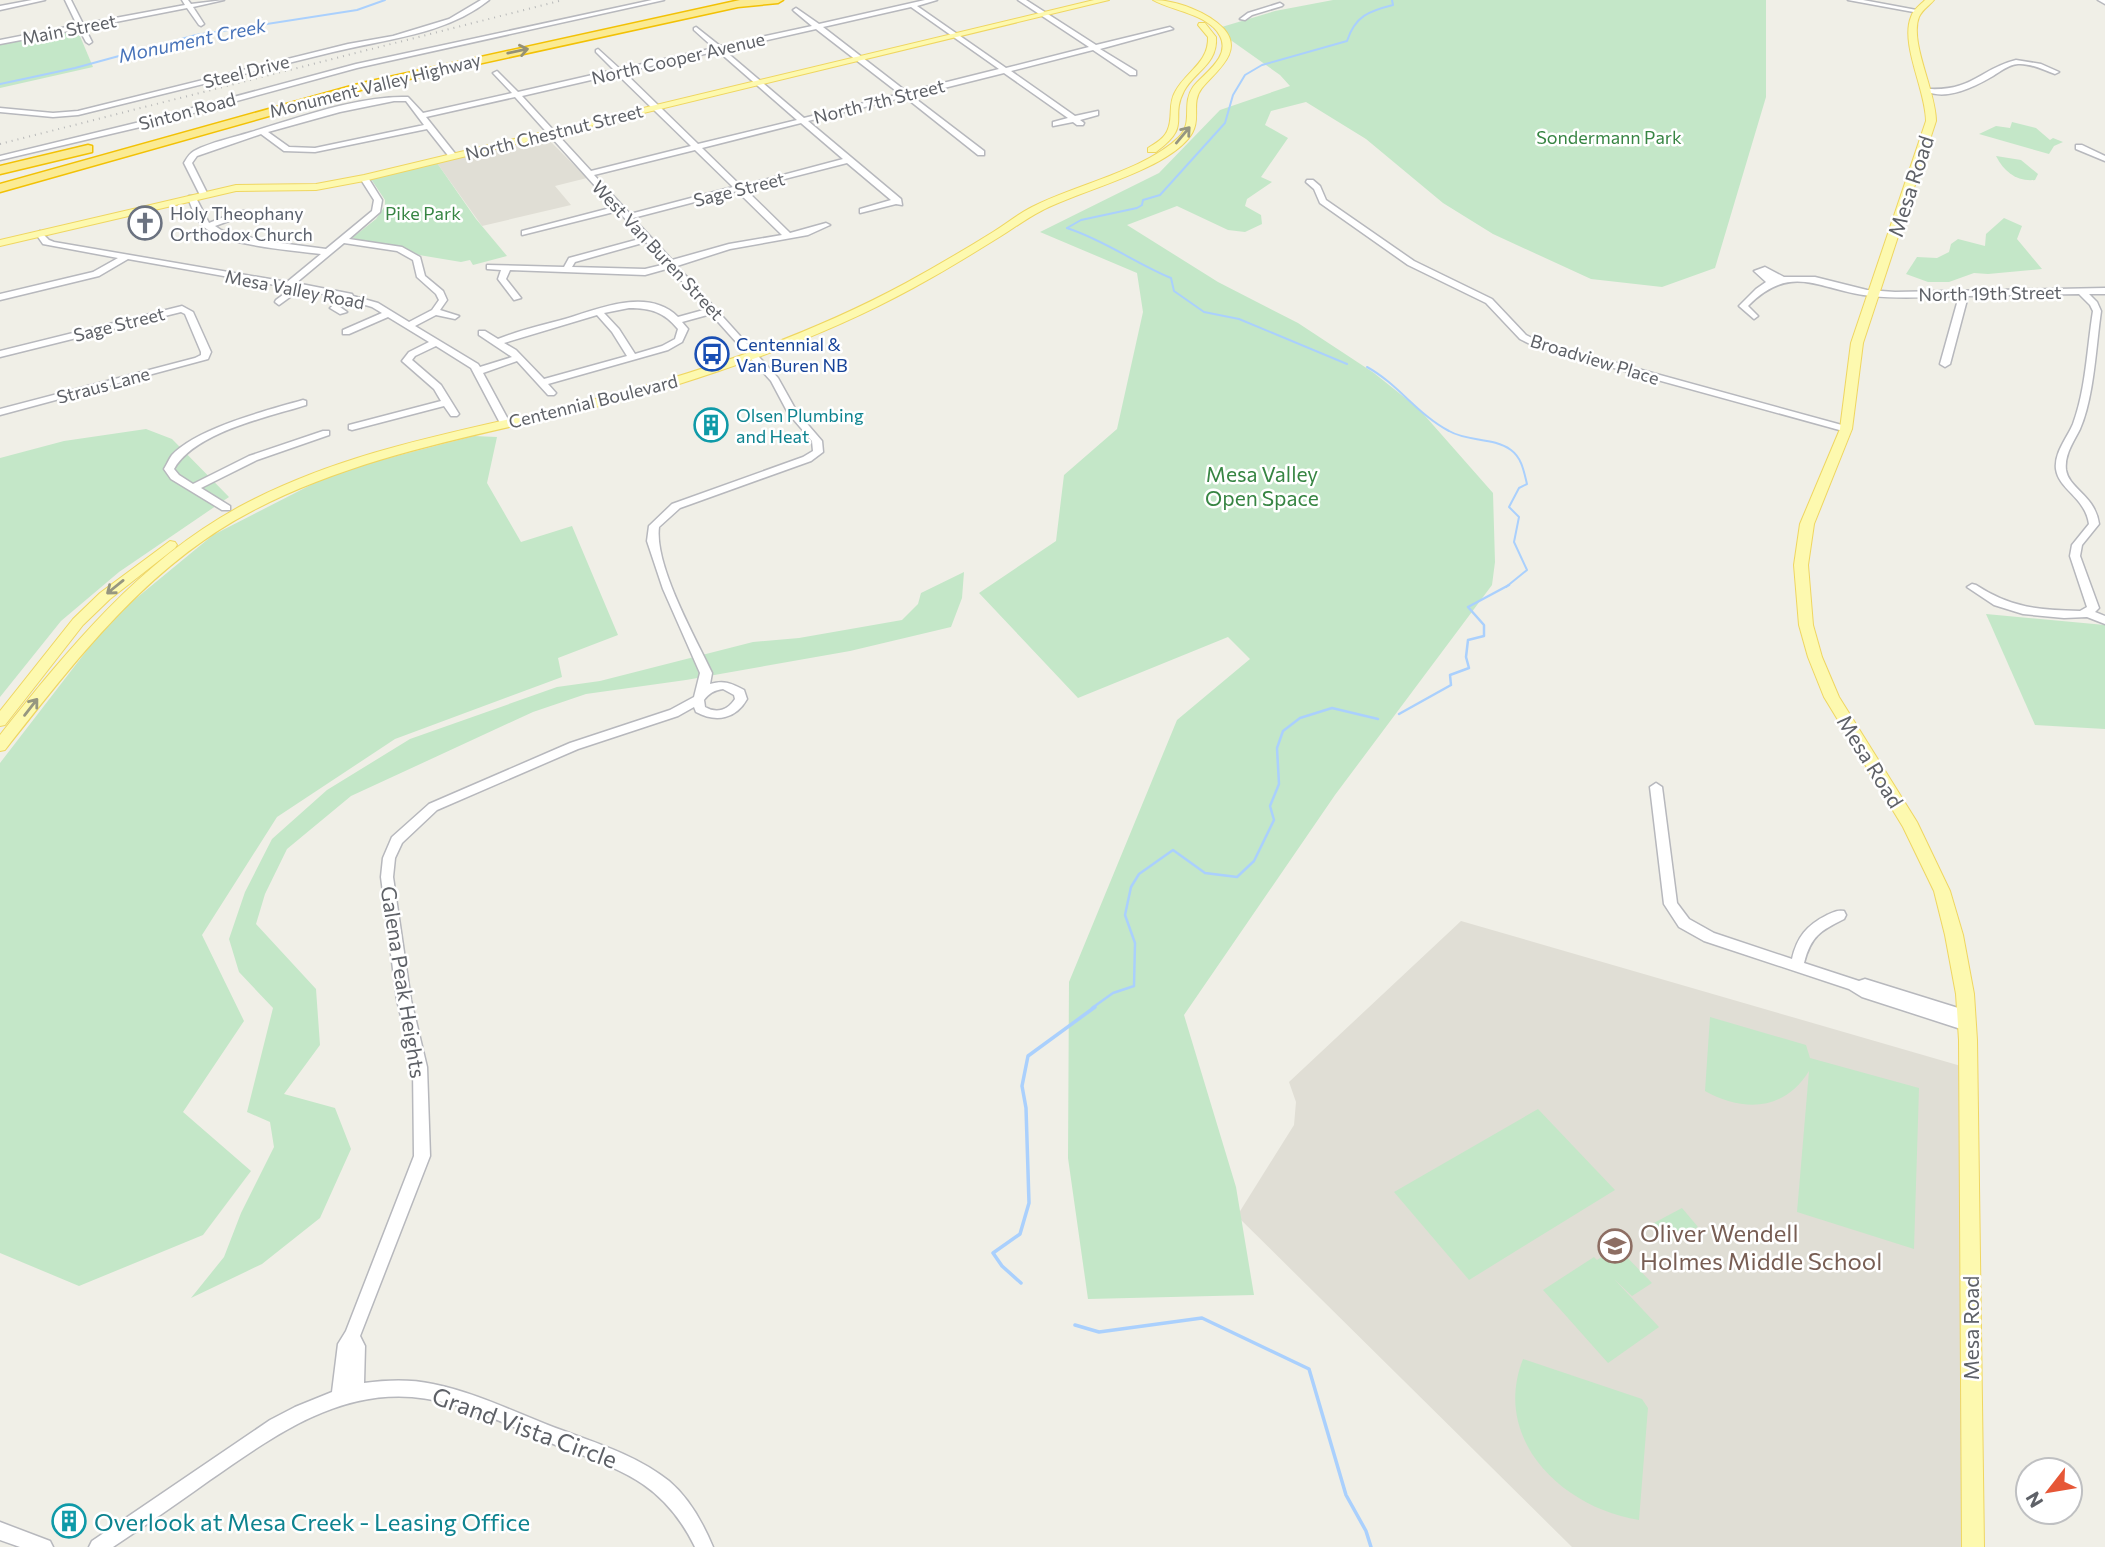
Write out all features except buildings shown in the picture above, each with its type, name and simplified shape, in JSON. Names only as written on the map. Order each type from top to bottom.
[{"type":"highway","name":"Monument Valley Highway","points":[[0,172],[363,73],[699,0]]},
{"type":"highway","name":"Monument Valley Highway","points":[[0,188],[379,82],[754,0]]},
{"type":"highway","points":[[679,16],[778,0]]},
{"type":"highway","points":[[0,195],[188,134]]},
{"type":"main road","name":"North Chestnut Street","points":[[0,243],[242,187],[316,187],[364,178],[1105,0]]},
{"type":"main road","name":"Centennial Boulevard","points":[[0,721],[78,622],[104,596],[195,527],[226,508],[320,465],[372,448],[659,386],[752,352],[914,272],[1049,194],[1144,155],[1172,131],[1177,121],[1176,105],[1180,91],[1206,63],[1214,46],[1212,37],[1199,22],[1162,2]]},
{"type":"main road","name":"Mesa Road","points":[[1925,5],[1914,21],[1914,32],[1932,103],[1931,121],[1857,343],[1846,429],[1807,524],[1802,542],[1801,565],[1806,625],[1815,657],[1832,698],[1911,826],[1942,891],[1954,935],[1967,1021],[1973,1547]]},
{"type":"main road","name":"Centennial Boulevard","points":[[0,746],[60,668],[126,595],[206,532],[244,509],[326,472],[504,420]]},
{"type":"main road","points":[[43,667],[60,668]]},
{"type":"street","points":[[0,8],[42,0]]},
{"type":"street","points":[[68,0],[89,43]]},
{"type":"street","name":"Main Street","points":[[0,42],[187,3],[221,0]]},
{"type":"street","name":"Steel Drive","points":[[0,110],[53,116],[78,113],[348,46],[394,38],[451,20],[486,0]]},
{"type":"street","name":"Sinton Road","points":[[0,158],[163,119],[355,66],[661,0]]},
{"type":"street","name":"North Cooper Avenue","points":[[422,117],[934,0]]},
{"type":"street","points":[[1021,0],[1133,73]]},
{"type":"street","points":[[1243,19],[1250,14],[1280,5],[1271,0]]},
{"type":"street","points":[[1851,0],[1873,6],[1925,5]]},
{"type":"street","points":[[187,3],[201,24]]},
{"type":"street","points":[[912,5],[1077,121]]},
{"type":"street","points":[[796,10],[981,153]]},
{"type":"street","points":[[696,29],[899,202],[863,211]]},
{"type":"street","name":"North 7th Street","points":[[589,174],[1170,29]]},
{"type":"street","points":[[598,51],[788,236]]},
{"type":"street","points":[[1928,91],[1962,89],[2004,64],[2014,62],[2032,63],[2055,72]]},
{"type":"street","name":"West Van Buren Street","points":[[497,73],[752,352],[775,380],[793,413],[817,441],[818,452],[807,459],[676,506],[664,514],[654,526],[652,541],[668,589],[706,673]]},
{"type":"street","points":[[204,195],[188,163],[191,156],[339,110],[402,97],[408,99],[453,156]]},
{"type":"street","points":[[1056,124],[1077,121],[1095,113]]},
{"type":"street","points":[[264,132],[283,148],[314,150],[429,126]]},
{"type":"street","points":[[2079,147],[2105,159]]},
{"type":"street","points":[[2093,153],[2105,149]]},
{"type":"street","name":"Sage Street","points":[[628,217],[849,160]]},
{"type":"street","points":[[288,285],[374,215],[378,200],[364,178]]},
{"type":"street","name":"Broadview Place","points":[[1310,181],[1317,188],[1322,201],[1405,259],[1489,301],[1529,341],[1846,429]]},
{"type":"street","points":[[192,198],[208,226],[230,236],[327,253]]},
{"type":"street","points":[[525,233],[620,208]]},
{"type":"street","points":[[208,226],[242,214]]},
{"type":"street","points":[[490,267],[645,272],[729,247],[788,236],[826,225]]},
{"type":"street","name":"Mesa Valley Road","points":[[40,234],[46,242],[53,244],[349,296],[390,313],[479,371],[504,420]]},
{"type":"street","points":[[566,270],[572,260],[649,239]]},
{"type":"street","points":[[342,240],[399,250],[415,257],[423,281],[443,296],[442,303],[435,312],[409,325]]},
{"type":"street","points":[[0,297],[96,274],[126,257]]},
{"type":"street","points":[[506,268],[502,279],[517,298]]},
{"type":"street","points":[[1754,316],[1743,306],[1776,280],[1806,279],[1874,293]]},
{"type":"street","points":[[279,302],[298,287]]},
{"type":"street","points":[[2081,291],[2097,311],[2060,466],[2063,476],[2089,503],[2093,514],[2094,524],[2077,545],[2075,556],[2094,604],[2088,613]]},
{"type":"street","name":"North 19th Street","points":[[1874,293],[2105,291]]},
{"type":"street","points":[[1945,363],[1964,293]]},
{"type":"street","points":[[343,312],[334,308],[349,296]]},
{"type":"street","points":[[498,342],[598,312],[641,304],[662,309],[677,320],[683,333],[676,343],[633,358],[541,383]]},
{"type":"street","name":"Sage Street","points":[[0,354],[181,309],[189,312],[206,352],[205,357]]},
{"type":"street","points":[[677,320],[714,310]]},
{"type":"street","points":[[435,312],[455,317]]},
{"type":"street","points":[[598,312],[616,331],[633,358]]},
{"type":"street","points":[[346,332],[390,313]]},
{"type":"street","points":[[482,333],[518,358],[551,393]]},
{"type":"street","points":[[437,342],[412,354],[407,361],[438,387],[454,414]]},
{"type":"street","name":"Straus Lane","points":[[0,412],[205,357]]},
{"type":"street","points":[[479,371],[518,358]]},
{"type":"street","points":[[352,427],[368,417],[447,402]]},
{"type":"street","points":[[226,508],[174,477],[169,468],[172,458],[178,452],[229,428],[303,403]]},
{"type":"street","points":[[193,488],[253,458],[326,433]]},
{"type":"street","points":[[1972,587],[1996,604],[2015,610],[2076,615],[2088,613],[2105,620]]},
{"type":"street","points":[[706,673],[740,693],[741,699],[737,707],[722,714],[701,701],[706,673]]},
{"type":"street","points":[[701,701],[715,686],[725,685]]},
{"type":"street","name":"Galena Peak Heights","points":[[347,1395],[346,1344],[352,1336],[422,1156],[420,1068],[411,1035],[388,893],[389,858],[397,840],[433,807],[574,746],[674,713],[701,701]]},
{"type":"street","points":[[1656,787],[1671,904],[1679,918],[1692,929],[1854,985],[1867,993],[1918,1004],[1967,1021]]},
{"type":"street","points":[[1797,966],[1802,939],[1839,915]]},
{"type":"street","name":"Grand Vista Circle","points":[[98,1547],[291,1417],[347,1395],[387,1388],[436,1392],[642,1471],[676,1498],[704,1547]]},
{"type":"street","points":[[0,1531],[44,1547]]},
{"type":"shaded area","points":[[546,137],[587,178],[555,186],[571,205],[482,226],[437,163]]},
{"type":"shaded area","name":"Oliver Wendell Holmes Middle School","points":[[1461,921],[1961,1066],[1964,1547],[1572,1547],[1237,1216],[1294,1125],[1296,1102],[1289,1082]]},
{"type":"green space","name":"Mesa Valley Open Space","points":[[1333,0],[1766,0],[1766,97],[1715,268],[1662,287],[1591,279],[1493,234],[1443,203],[1366,139],[1306,102],[1271,111],[1265,125],[1288,138],[1261,177],[1272,182],[1247,199],[1245,206],[1261,215],[1262,224],[1245,232],[1228,230],[1177,206],[1127,225],[1218,282],[1298,323],[1374,373],[1419,409],[1493,493],[1495,562],[1492,585],[1335,795],[1184,1015],[1236,1187],[1254,1295],[1088,1299],[1068,1158],[1069,982],[1177,720],[1250,659],[1228,637],[1078,698],[979,593],[1056,541],[1064,475],[1117,429],[1143,312],[1137,273],[1040,232],[1159,173],[1220,110],[1290,86],[1280,75],[1215,29],[1275,11]]},
{"type":"green space","points":[[77,29],[93,67],[0,88],[0,43]]},
{"type":"green space","points":[[2012,122],[2036,128],[2050,140],[2053,138],[2063,142],[2054,146],[2049,154],[1979,134],[1996,126],[2010,128]]},
{"type":"green space","points":[[1996,156],[2021,160],[2038,174],[2035,180],[2012,175]]},
{"type":"green space","name":"Pike Park","points":[[437,163],[476,219],[507,256],[473,265],[470,260],[461,262],[419,255],[406,249],[352,238],[376,219],[385,206],[385,200],[371,179]]},
{"type":"green space","points":[[2004,218],[2022,226],[2017,239],[2042,269],[1974,273],[1949,282],[1928,282],[1906,274],[1917,257],[1937,258],[1949,252],[1951,244],[1958,239],[1985,246],[1986,234]]},
{"type":"green space","points":[[146,429],[172,439],[229,497],[119,572],[61,621],[0,697],[0,458],[64,441]]},
{"type":"green space","points":[[474,436],[497,437],[487,483],[521,542],[572,526],[618,635],[558,658],[562,677],[395,739],[277,817],[202,935],[244,1021],[183,1112],[251,1171],[203,1235],[79,1286],[0,1253],[0,763],[111,619],[213,535],[338,471]]},
{"type":"green space","points":[[964,572],[962,598],[951,627],[850,651],[686,680],[586,694],[533,712],[351,796],[287,849],[265,894],[256,924],[316,989],[320,1045],[284,1094],[335,1108],[351,1149],[320,1218],[262,1264],[191,1298],[224,1257],[241,1213],[274,1147],[270,1122],[247,1112],[273,1008],[239,972],[229,939],[245,892],[272,839],[327,790],[410,739],[557,687],[600,681],[753,642],[799,638],[902,620],[918,604],[921,593]]},
{"type":"green space","points":[[1986,614],[2105,625],[2105,729],[2035,725]]},
{"type":"green space","points":[[1710,1017],[1806,1045],[1810,1058],[1919,1088],[1914,1249],[1797,1212],[1809,1071],[1788,1094],[1763,1104],[1735,1103],[1705,1091]]},
{"type":"green space","points":[[1538,1109],[1615,1190],[1469,1280],[1394,1192]]},
{"type":"green space","points":[[1682,1208],[1698,1227],[1666,1244],[1650,1225]]},
{"type":"green space","points":[[1617,1247],[1652,1283],[1632,1296],[1614,1279],[1659,1327],[1608,1363],[1543,1290],[1594,1257],[1597,1260]]},
{"type":"green space","points":[[1523,1359],[1642,1399],[1648,1408],[1639,1520],[1611,1513],[1584,1501],[1560,1485],[1540,1465],[1526,1442],[1517,1417],[1516,1389]]},
{"type":"waterway","name":"Monument Creek","points":[[0,84],[75,68],[196,35],[357,10],[385,0]]},
{"type":"waterway","points":[[1347,364],[1239,319],[1204,312],[1174,291],[1171,278],[1067,228],[1081,220],[1137,208],[1142,205],[1143,200],[1160,195],[1225,123],[1233,95],[1245,75],[1262,65],[1347,41],[1359,20],[1370,12],[1393,5],[1392,0]]},
{"type":"waterway","points":[[1367,367],[1438,424],[1464,437],[1504,446],[1518,457],[1527,484],[1519,488],[1509,507],[1519,517],[1514,542],[1527,570],[1507,586]]},
{"type":"waterway","points":[[1399,714],[1451,685],[1450,675],[1469,668],[1466,657],[1468,640],[1484,636],[1484,625],[1468,607],[1507,586]]},
{"type":"waterway","points":[[1092,1008],[1113,993],[1134,986],[1135,943],[1125,915],[1131,887],[1139,874],[1173,850],[1205,873],[1237,877],[1254,861],[1274,820],[1270,806],[1279,784],[1277,748],[1283,731],[1300,718],[1332,708],[1378,719]]},
{"type":"waterway","points":[[1021,1283],[1002,1266],[993,1253],[1020,1234],[1029,1203],[1026,1108],[1022,1086],[1028,1056],[1095,1007]]},
{"type":"waterway","points":[[1075,1325],[1099,1332],[1202,1318],[1309,1369],[1346,1495],[1366,1531],[1371,1547]]},
{"type":"railway","points":[[0,144],[563,0]]},
{"type":"place","name":"Holy Theophany Orthodox Church","points":[[145,223]]},
{"type":"place","name":"Centennial & Van Buren NB","points":[[712,354]]},
{"type":"place","name":"Olsen Plumbing and Heat","points":[[711,425]]},
{"type":"place","name":"Oliver Wendell Holmes Middle School","points":[[1615,1246]]},
{"type":"place","name":"Overlook at Mesa Creek - Leasing Office","points":[[69,1521]]},
{"type":"park label","name":"Sondermann Park","points":[[1609,137]]}]
